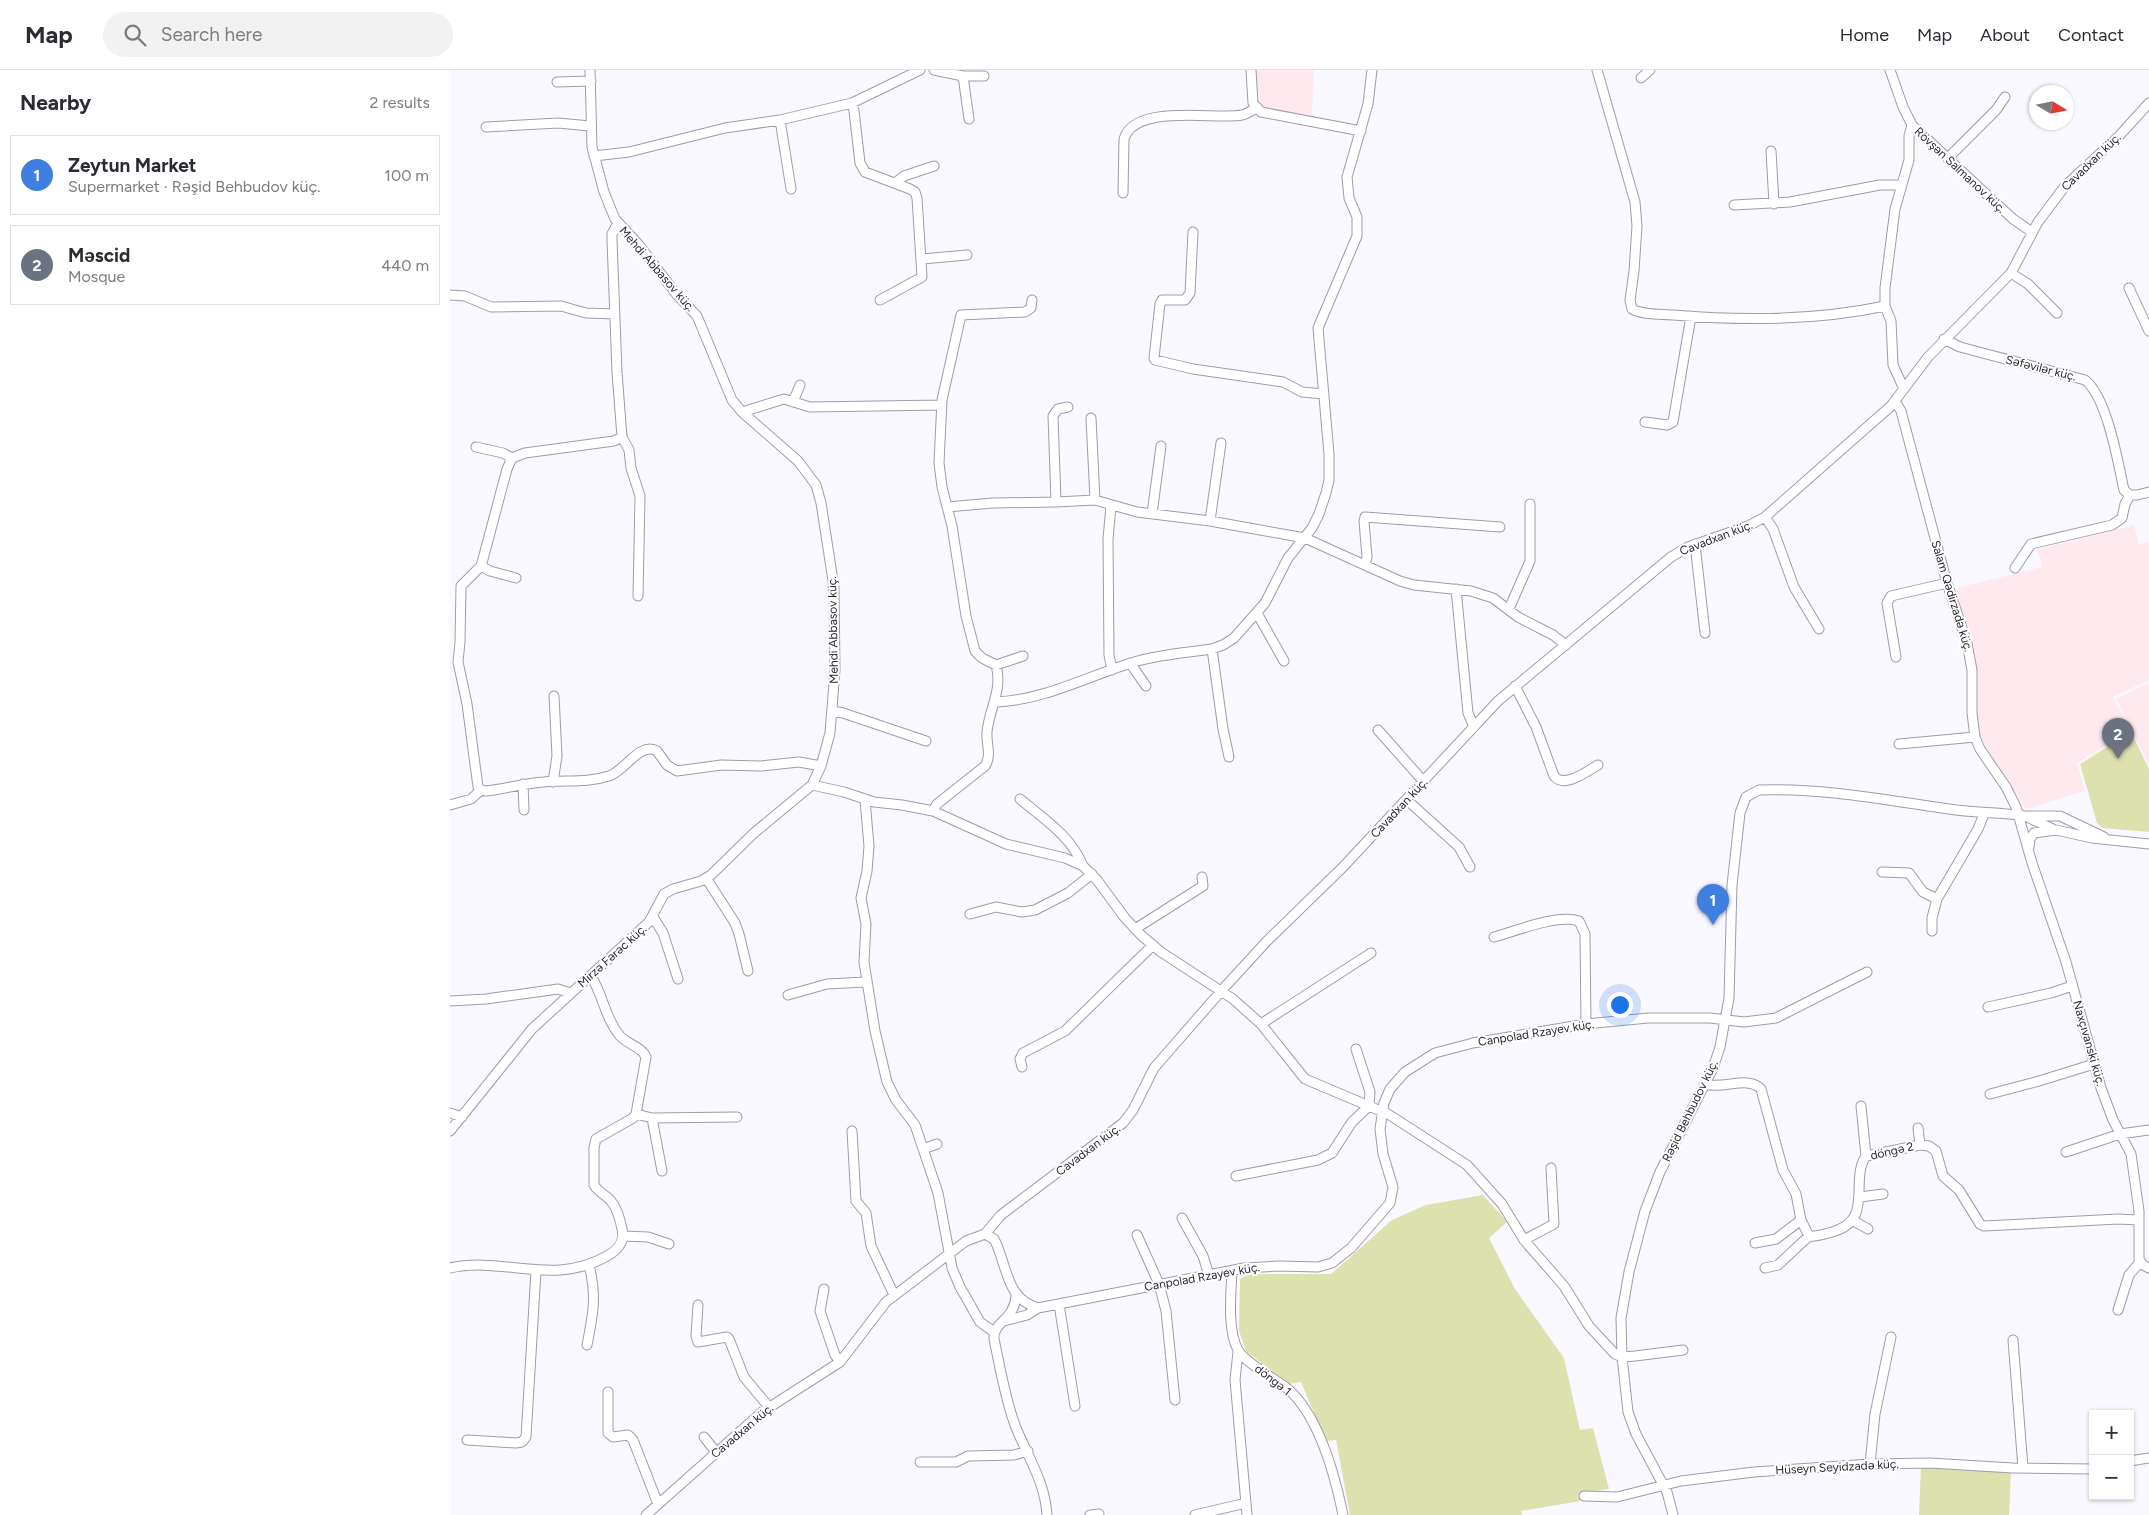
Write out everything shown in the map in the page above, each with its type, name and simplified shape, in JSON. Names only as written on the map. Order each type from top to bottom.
[{"type":"street","name":"Mehdi Abbasov küç.","points":[[590,70],[590,126],[594,156],[604,192],[618,224],[639,244],[677,295],[697,316],[730,395],[742,412],[806,470],[819,493],[833,569],[836,654],[830,734],[812,785]]},
{"type":"street","points":[[594,156],[629,152],[725,128],[780,120],[852,104],[920,70]]},
{"type":"street","points":[[934,70],[963,76],[984,76]]},
{"type":"street","points":[[1251,70],[1252,95],[1256,108],[1269,115],[1361,131]]},
{"type":"street","points":[[996,702],[1042,695],[1130,663],[1212,649],[1223,645],[1234,638],[1257,613],[1272,591],[1288,558],[1305,538],[1319,514],[1329,480],[1329,454],[1318,328],[1358,236],[1358,221],[1349,198],[1347,176],[1361,131],[1370,90],[1372,70]]},
{"type":"street","points":[[1597,70],[1635,202],[1637,226],[1630,306],[1635,311],[1691,316],[1776,319],[1858,312],[1885,306]]},
{"type":"street","points":[[1641,78],[1650,70]]},
{"type":"street","name":"Rövşən Salmanov küç.","points":[[1890,70],[1903,107],[1912,125],[1949,157],[2013,219],[2032,232]]},
{"type":"street","points":[[963,76],[969,119]]},
{"type":"street","points":[[558,82],[591,81]]},
{"type":"street","points":[[1949,157],[1996,110],[2006,97]]},
{"type":"street","name":"Cavadxan küç.","points":[[646,1515],[769,1406],[840,1362],[874,1316],[894,1295],[973,1237],[984,1234],[1001,1215],[1123,1123],[1133,1110],[1154,1068],[1222,990],[1267,941],[1343,867],[1515,686],[1566,645],[1651,571],[1682,550],[1748,526],[1765,517],[1895,401],[1917,370],[1944,339],[2011,273],[2032,232],[2072,178],[2119,136],[2149,103]]},
{"type":"street","points":[[852,104],[860,163],[865,172],[915,192],[917,198],[923,274],[919,280],[880,300]]},
{"type":"street","points":[[1123,193],[1124,139],[1127,131],[1135,125],[1147,120],[1178,115],[1242,115],[1256,108]]},
{"type":"street","points":[[780,120],[791,189]]},
{"type":"street","points":[[486,127],[558,123],[590,126]]},
{"type":"street","points":[[1904,388],[1893,365],[1891,321],[1885,306],[1885,288],[1895,209],[1909,160],[1912,125]]},
{"type":"street","points":[[1771,151],[1774,204]]},
{"type":"street","points":[[895,183],[904,176],[934,166]]},
{"type":"street","points":[[1734,205],[1774,204],[1880,185],[1902,185]]},
{"type":"street","points":[[618,224],[612,234],[617,372],[623,428],[622,436],[629,450],[631,468],[640,496],[638,596]]},
{"type":"street","points":[[1193,232],[1190,293],[1185,300],[1162,300],[1160,304],[1155,360],[1193,369],[1283,382],[1308,394],[1324,394]]},
{"type":"street","points":[[922,259],[967,255]]},
{"type":"street","points":[[2011,273],[2028,284],[2057,313]]},
{"type":"street","points":[[2129,288],[2149,332]]},
{"type":"street","points":[[450,295],[465,296],[491,307],[561,306],[586,313],[615,314]]},
{"type":"street","points":[[1023,656],[996,665],[982,658],[975,651],[966,616],[952,526],[942,487],[939,463],[942,405],[962,315],[1025,312],[1031,308],[1032,300]]},
{"type":"street","points":[[1645,422],[1667,425],[1674,422],[1691,316]]},
{"type":"street","name":"Səfəvilər küç.","points":[[1944,339],[1960,348],[2078,377],[2088,382],[2105,413],[2124,490],[2130,495]]},
{"type":"street","points":[[793,402],[800,385]]},
{"type":"street","points":[[742,412],[784,399],[810,407],[942,405]]},
{"type":"street","name":"Salam Qədirzadə küç.","points":[[1895,401],[1901,411],[1947,583],[1970,656],[1976,737],[1980,749],[2022,816]]},
{"type":"street","points":[[1056,502],[1053,416],[1058,409],[1068,407]]},
{"type":"street","points":[[1091,418],[1095,500]]},
{"type":"street","points":[[480,790],[476,778],[467,704],[458,662],[462,586],[481,566],[504,478],[512,458],[525,453],[614,441],[622,436]]},
{"type":"street","points":[[1210,521],[1221,442]]},
{"type":"street","points":[[1152,514],[1160,446]]},
{"type":"street","points":[[476,447],[503,453],[512,458]]},
{"type":"street","points":[[2015,568],[2031,544],[2112,525],[2122,518],[2125,504],[2130,495],[2149,492]]},
{"type":"street","points":[[947,507],[993,503],[1095,500],[1111,506],[1152,514],[1210,521],[1305,538],[1414,585],[1456,589],[1493,598],[1518,617],[1553,635],[1566,645]]},
{"type":"street","points":[[1509,609],[1530,561],[1530,504]]},
{"type":"street","points":[[1111,506],[1108,539],[1109,655],[1112,670]]},
{"type":"street","points":[[1365,565],[1367,556],[1365,517],[1500,527]]},
{"type":"street","points":[[1765,517],[1773,529],[1794,587],[1819,630]]},
{"type":"street","points":[[1695,544],[1705,633]]},
{"type":"street","points":[[481,566],[498,574],[516,578]]},
{"type":"street","points":[[1896,656],[1887,603],[1890,596],[1947,583]]},
{"type":"street","points":[[1456,589],[1468,713],[1474,727]]},
{"type":"street","points":[[1257,613],[1284,661]]},
{"type":"street","points":[[1212,649],[1223,729],[1229,757]]},
{"type":"street","points":[[1130,663],[1146,686]]},
{"type":"street","points":[[933,811],[937,804],[985,766],[988,761],[988,722],[996,702],[998,677],[996,665]]},
{"type":"street","points":[[1515,686],[1536,727],[1557,780],[1565,782],[1598,765]]},
{"type":"street","points":[[553,782],[557,756],[554,696]]},
{"type":"street","points":[[833,711],[843,712],[926,741]]},
{"type":"street","points":[[1378,730],[1424,782]]},
{"type":"street","points":[[1899,744],[1976,737]]},
{"type":"street","points":[[450,805],[471,799],[480,790],[497,790],[523,784],[589,780],[612,775],[647,748],[657,751],[667,765],[677,771],[721,765],[761,766],[799,762],[820,766]]},
{"type":"street","points":[[523,784],[524,810]]},
{"type":"street","points":[[812,785],[844,792],[865,800],[933,811],[1006,844],[1064,858],[1082,866],[1092,874],[1135,929],[1153,945],[1222,990],[1260,1024],[1305,1079],[1382,1111],[1406,1124],[1466,1165],[1502,1204],[1524,1240],[1564,1286],[1589,1326],[1610,1349],[1622,1357],[1683,1350]]},
{"type":"street","name":"Mirzə Fərəc küç.","points":[[450,1131],[532,1029],[644,928],[653,917],[664,894],[706,878],[754,833],[812,785]]},
{"type":"street","name":"Rəşid Behbudov küç.","points":[[1674,1515],[1664,1486],[1636,1434],[1628,1412],[1622,1357],[1623,1303],[1640,1226],[1660,1172],[1717,1058],[1725,1020],[1730,978],[1733,866],[1740,813],[1746,796],[1759,790],[1841,792],[1984,814],[2058,816]]},
{"type":"street","points":[[1020,799],[1063,835],[1075,850],[1082,866]]},
{"type":"street","points":[[865,800],[869,846],[868,866],[861,898],[866,924],[864,962],[875,1031],[887,1082],[896,1100],[911,1118],[923,1149],[938,1193],[948,1255],[960,1287],[980,1322],[994,1332]]},
{"type":"street","points":[[1407,800],[1460,847],[1470,867]]},
{"type":"street","points":[[1932,931],[1932,918],[1937,899],[1978,829],[1984,814]]},
{"type":"street","points":[[2022,816],[2055,830],[2074,835],[2149,844]]},
{"type":"street","name":"Naxçıvanski küç.","points":[[2022,816],[2029,852],[2072,986],[2094,1064],[2110,1112],[2131,1154],[2139,1220],[2138,1254],[2140,1262]]},
{"type":"street","points":[[2029,852],[2029,841],[2034,833],[2055,830],[2064,826],[2064,819],[2058,816]]},
{"type":"street","points":[[2058,816],[2111,840]]},
{"type":"street","points":[[1882,872],[1909,873],[1923,892],[1937,899]]},
{"type":"street","points":[[970,914],[996,907],[1022,912],[1035,910],[1068,893],[1092,874]]},
{"type":"street","points":[[1135,929],[1203,886],[1202,877]]},
{"type":"street","points":[[706,878],[735,924],[748,971]]},
{"type":"street","points":[[653,917],[664,933],[678,979]]},
{"type":"street","points":[[1494,937],[1559,920],[1571,919],[1578,921],[1585,934],[1586,1024]]},
{"type":"street","points":[[1022,1066],[1020,1059],[1022,1052],[1066,1031],[1153,945]]},
{"type":"street","points":[[1260,1024],[1371,954]]},
{"type":"street","name":"Canpolad Rzayev küç.","points":[[1003,1322],[1027,1315],[1038,1308],[1232,1270],[1264,1266],[1326,1266],[1338,1259],[1351,1248],[1387,1209],[1392,1198],[1392,1181],[1381,1139],[1382,1111],[1386,1097],[1396,1081],[1415,1064],[1435,1053],[1473,1043],[1586,1024],[1648,1018],[1744,1022],[1776,1018],[1867,972]]},
{"type":"street","points":[[450,1268],[480,1266],[536,1271],[574,1268],[589,1265],[615,1252],[623,1236],[614,1206],[594,1185],[594,1143],[600,1135],[633,1118],[636,1114],[646,1057],[641,1051],[624,1041],[613,1027],[591,976]]},
{"type":"street","points":[[788,995],[827,984],[866,982]]},
{"type":"street","points":[[1988,1008],[2072,986]]},
{"type":"street","points":[[450,1001],[486,999],[558,989],[570,993]]},
{"type":"street","points":[[1236,1176],[1325,1158],[1332,1152],[1352,1122],[1368,1106],[1370,1092],[1356,1049]]},
{"type":"street","points":[[1990,1094],[2094,1064]]},
{"type":"street","points":[[1705,1084],[1717,1086],[1753,1083],[1761,1088],[1783,1170],[1796,1194],[1801,1220],[1809,1236]]},
{"type":"street","points":[[1860,1106],[1866,1156]]},
{"type":"street","points":[[450,1113],[462,1117]]},
{"type":"street","points":[[636,1114],[652,1118],[737,1117]]},
{"type":"street","points":[[652,1118],[662,1171]]},
{"type":"street","points":[[1918,1128],[1920,1145]]},
{"type":"street","points":[[2066,1152],[2120,1134],[2149,1130]]},
{"type":"street","points":[[852,1131],[856,1201],[866,1213],[871,1246],[894,1295]]},
{"type":"street","points":[[923,1149],[937,1144]]},
{"type":"street","name":"döngə 2","points":[[1852,1220],[1860,1197],[1861,1167],[1866,1156],[1920,1145],[1929,1146],[1936,1151],[1943,1176],[1959,1190],[1980,1224],[1984,1226],[2118,1219],[2139,1220]]},
{"type":"street","points":[[1524,1240],[1554,1224],[1550,1168]]},
{"type":"street","points":[[1860,1197],[1883,1194]]},
{"type":"street","points":[[1182,1218],[1203,1256],[1209,1275]]},
{"type":"street","points":[[1755,1243],[1776,1239],[1801,1220]]},
{"type":"street","points":[[1765,1268],[1778,1265],[1809,1236],[1838,1230],[1852,1220],[1868,1229]]},
{"type":"street","points":[[984,1234],[994,1238],[1016,1296],[1014,1309],[994,1332],[994,1339],[1011,1411],[1041,1482],[1047,1515]]},
{"type":"street","points":[[1137,1234],[1159,1284],[1166,1311],[1175,1400]]},
{"type":"street","points":[[623,1236],[648,1237],[669,1244]]},
{"type":"street","points":[[2118,1310],[2129,1275],[2140,1262],[2149,1268]]},
{"type":"street","points":[[587,1345],[595,1291],[589,1265]]},
{"type":"street","points":[[1232,1270],[1231,1317],[1238,1352],[1235,1380],[1247,1515]]},
{"type":"street","points":[[467,1440],[516,1444],[522,1442],[526,1437],[536,1271]]},
{"type":"street","points":[[824,1289],[820,1311],[835,1355],[840,1362]]},
{"type":"street","points":[[1016,1296],[1025,1303],[1038,1308]]},
{"type":"street","points":[[1059,1304],[1075,1406]]},
{"type":"street","points":[[698,1305],[696,1336],[698,1342],[727,1337],[730,1339],[744,1377],[769,1406]]},
{"type":"street","points":[[1870,1464],[1875,1414],[1891,1337]]},
{"type":"street","points":[[2013,1340],[2023,1468]]},
{"type":"street","name":"döngə 1","points":[[1238,1352],[1290,1391],[1302,1405],[1331,1464],[1343,1515]]},
{"type":"street","points":[[608,1392],[608,1433],[613,1437],[628,1435],[633,1440],[658,1504]]},
{"type":"street","points":[[704,1437],[716,1452]]},
{"type":"street","points":[[920,1462],[956,1462],[968,1456],[1014,1455],[1028,1451]]},
{"type":"street","points":[[2134,1460],[2149,1458]]},
{"type":"street","name":"Hüseyn Seyidzadə küç.","points":[[1584,1496],[1617,1497],[1681,1481],[1754,1472],[1870,1464],[1930,1463],[2023,1468],[2089,1469]]},
{"type":"street","points":[[1195,1515],[1246,1502]]},
{"type":"street","points":[[1090,1515],[1099,1514]]},
{"type":"shaded area","points":[[1253,70],[1314,70],[1312,115],[1271,110],[1262,105]]},
{"type":"shaded area","points":[[2134,525],[2139,545],[2149,542],[2149,680],[2113,697],[2131,731],[2077,763],[2085,791],[2026,809],[1988,751],[1980,735],[1977,722],[1978,675],[1972,635],[1953,589],[2042,567],[2037,550]]},
{"type":"shaded area","points":[[2149,683],[2149,765],[2116,699]]},
{"type":"green space","points":[[2131,732],[2149,769],[2149,832],[2102,828],[2097,823],[2080,764]]},
{"type":"green space","points":[[1483,1195],[1507,1222],[1489,1238],[1515,1289],[1564,1358],[1580,1430],[1593,1428],[1609,1489],[1581,1493],[1581,1501],[1521,1511],[1522,1515],[1350,1515],[1336,1440],[1326,1441],[1301,1382],[1289,1384],[1246,1351],[1239,1331],[1240,1279],[1250,1274],[1331,1274],[1392,1220],[1426,1205]]},
{"type":"green space","points":[[1921,1467],[2011,1472],[2009,1515],[1919,1515]]},
{"type":"place","name":"Məscid","points":[[2118,759]]},
{"type":"place","name":"Zeytun Market","points":[[1713,925]]}]
